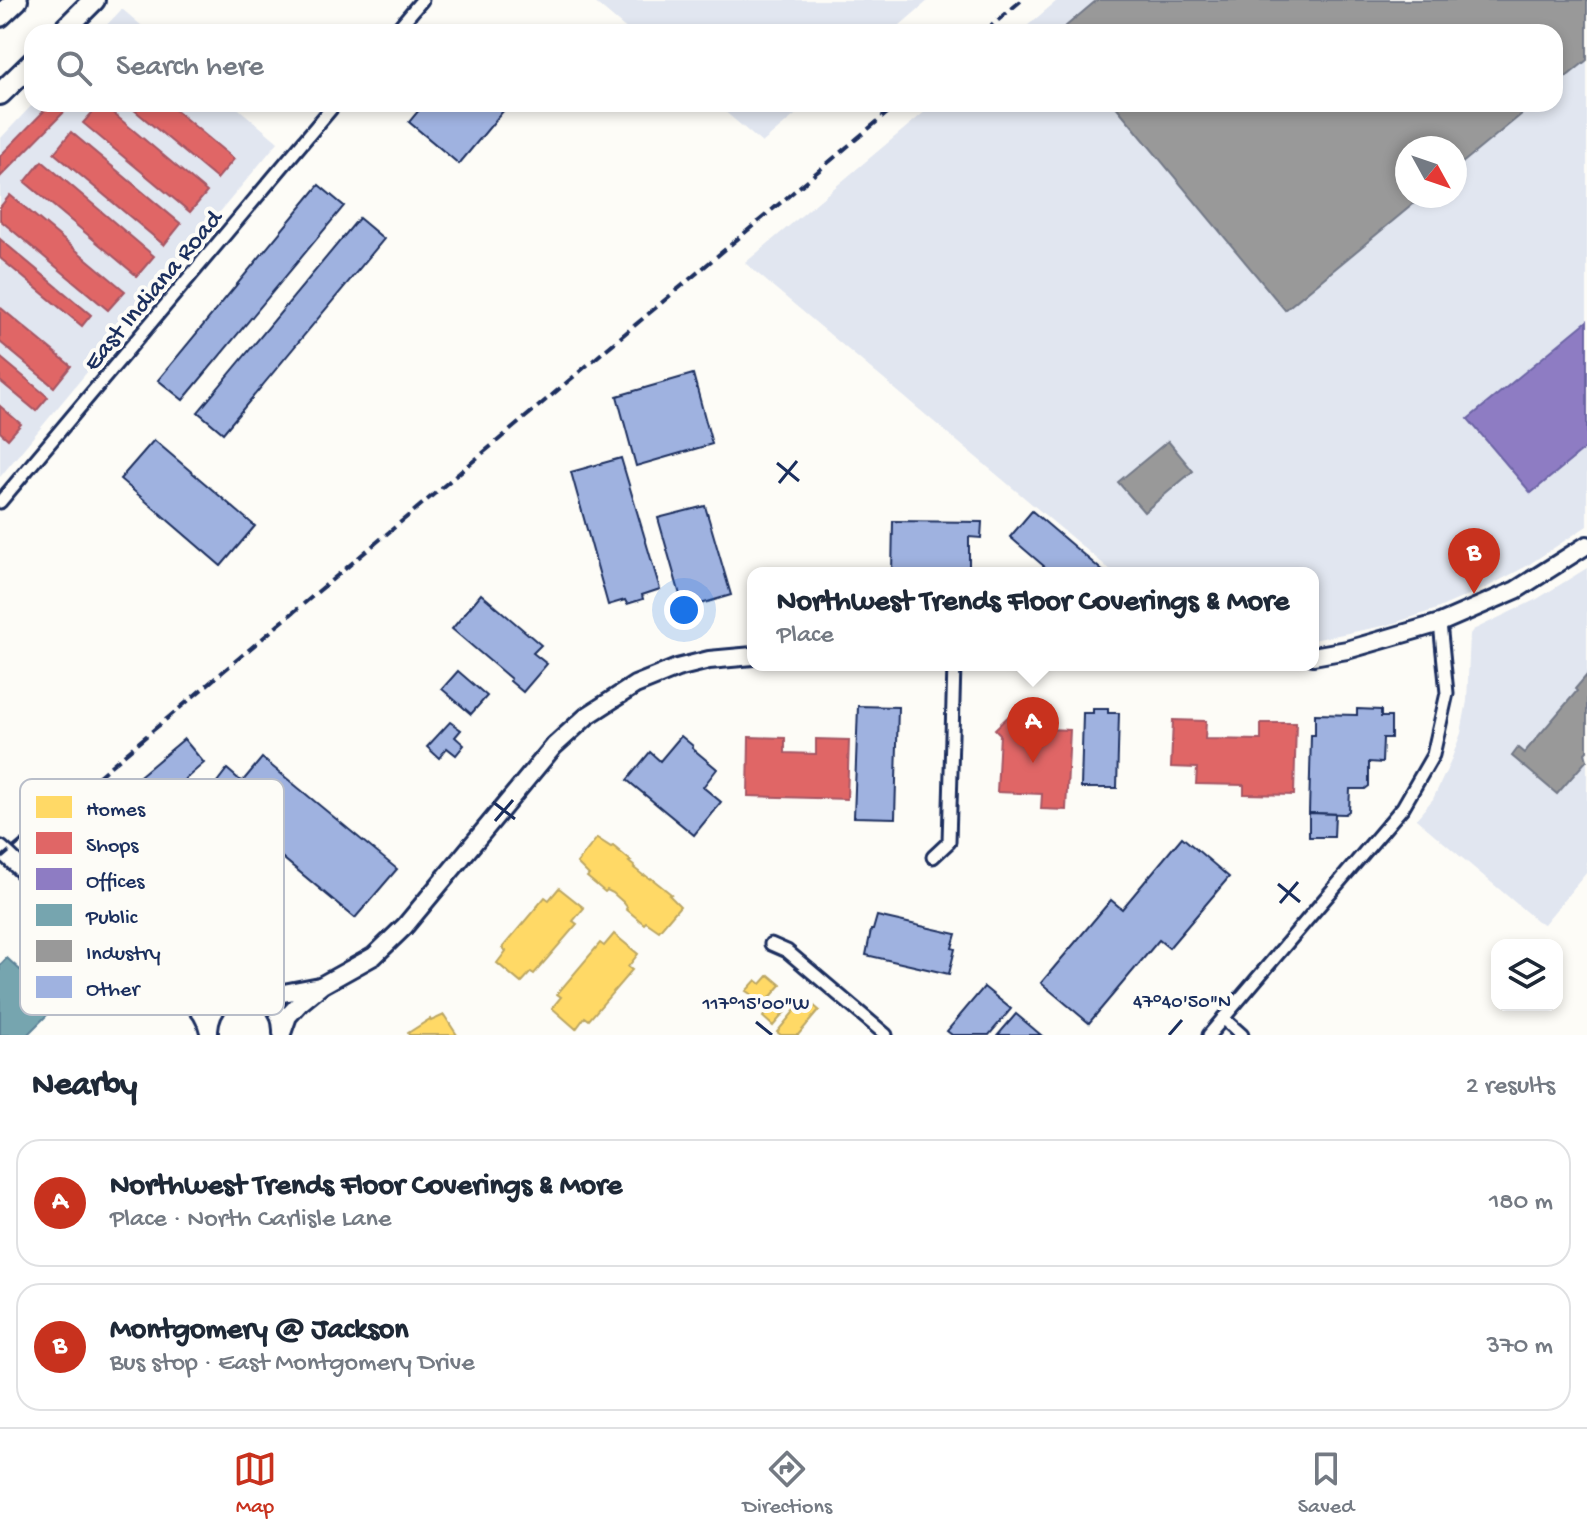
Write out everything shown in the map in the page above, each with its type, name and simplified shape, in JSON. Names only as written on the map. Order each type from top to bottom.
[{"type":"highway","points":[[0,16],[17,0]]},
{"type":"highway","points":[[70,24],[94,0]]},
{"type":"highway","points":[[0,94],[24,71]]},
{"type":"main road","points":[[1319,655],[1440,623],[1516,590],[1587,545]]},
{"type":"main road","points":[[282,1034],[293,1010],[322,985],[374,956],[405,926],[554,746],[587,716],[635,685],[677,668],[709,660],[747,657]]},
{"type":"main road","points":[[0,849],[20,869]]},
{"type":"main road","points":[[284,993],[322,985]]},
{"type":"street","points":[[402,24],[422,0]]},
{"type":"street","name":"East Indiana Road","points":[[0,502],[328,112]]},
{"type":"street","points":[[1209,1035],[1403,807],[1433,755],[1447,693],[1440,623]]},
{"type":"street","points":[[933,857],[949,842],[954,671]]},
{"type":"street","points":[[771,944],[787,951],[886,1035]]},
{"type":"street","points":[[1223,1018],[1242,1035]]},
{"type":"shaded area","points":[[592,0],[929,0],[901,24],[620,24]]},
{"type":"shaded area","points":[[1058,0],[1587,0],[1587,526],[1525,567],[1434,610],[1388,625],[1319,639],[1319,567],[1107,567],[745,263],[924,112],[1563,112],[1563,24],[1030,24]]},
{"type":"shaded area","points":[[122,9],[140,24],[108,24]]},
{"type":"shaded area","points":[[25,112],[242,112],[278,142],[0,477],[0,139]]},
{"type":"shaded area","points":[[725,112],[799,112],[762,143]]},
{"type":"shaded area","points":[[1587,568],[1587,872],[1544,924],[1416,819],[1433,799],[1461,733],[1467,701],[1470,634],[1537,599]]},
{"type":"building: Homes","points":[[597,838],[613,846],[631,861],[634,868],[671,894],[680,906],[659,931],[646,922],[644,924],[613,893],[605,892],[587,877],[589,875],[577,863]]},
{"type":"building: Homes","points":[[559,888],[584,908],[573,921],[577,924],[534,974],[531,972],[521,983],[497,963],[506,951],[502,948],[545,897],[549,900]]},
{"type":"building: Homes","points":[[614,934],[638,954],[628,967],[632,970],[589,1020],[585,1017],[576,1029],[552,1008],[561,997],[557,994],[600,943],[604,946]]},
{"type":"building: Homes","points":[[769,975],[781,985],[760,1009],[749,999],[752,995],[746,991],[756,980],[761,984]]},
{"type":"building: Homes","points":[[805,998],[819,1010],[798,1035],[781,1035],[777,1032]]},
{"type":"building: Homes","points":[[774,1003],[785,1012],[773,1026],[763,1017]]},
{"type":"building: Homes","points":[[444,1015],[457,1035],[409,1035],[430,1019]]},
{"type":"building: Shops","points":[[43,112],[64,112],[0,177],[0,156]]},
{"type":"building: Shops","points":[[93,112],[112,112],[207,192],[190,212],[83,123]]},
{"type":"building: Shops","points":[[137,112],[178,112],[234,159],[217,179]]},
{"type":"building: Shops","points":[[71,132],[181,224],[164,245],[54,153]]},
{"type":"building: Shops","points":[[42,161],[154,256],[137,276],[25,182]]},
{"type":"building: Shops","points":[[10,195],[125,291],[108,310],[0,220],[0,207]]},
{"type":"building: Shops","points":[[0,239],[91,315],[82,326],[0,258]]},
{"type":"building: Shops","points":[[1,308],[71,366],[54,387],[0,342]]},
{"type":"building: Shops","points":[[0,357],[48,397],[36,411],[0,381]]},
{"type":"building: Shops","points":[[0,406],[21,424],[8,439],[0,432]]},
{"type":"building: Shops","points":[[1015,710],[1019,715],[1048,715],[1047,729],[1070,730],[1066,810],[1041,809],[1042,794],[997,792],[1000,734],[995,729]]},
{"type":"building: Shops","points":[[1173,720],[1206,721],[1205,739],[1261,740],[1261,723],[1296,723],[1294,795],[1244,794],[1244,785],[1196,784],[1197,768],[1171,767]]},
{"type":"building: Shops","points":[[749,737],[785,738],[785,753],[816,754],[816,739],[849,740],[847,799],[748,796]]},
{"type":"building: Offices","points":[[1587,321],[1587,447],[1531,493],[1468,419]]},
{"type":"building: Public","points":[[7,958],[20,970],[20,1015],[47,1015],[27,1035],[0,1035],[0,965]]},
{"type":"building: Industry","points":[[1097,0],[1587,0],[1587,60],[1563,80],[1563,24],[1068,24]]},
{"type":"building: Industry","points":[[1121,112],[1524,112],[1467,159],[1467,136],[1395,136],[1395,208],[1408,208],[1285,310]]},
{"type":"building: Industry","points":[[1168,441],[1193,471],[1144,512],[1118,482]]},
{"type":"building: Industry","points":[[1587,675],[1587,760],[1557,794],[1512,756],[1518,748],[1524,753]]},
{"type":"building: Other","points":[[417,112],[502,112],[459,164],[409,122]]},
{"type":"building: Other","points":[[319,185],[344,206],[183,400],[158,380]]},
{"type":"building: Other","points":[[359,218],[384,239],[223,433],[198,412]]},
{"type":"building: Other","points":[[693,374],[712,444],[636,466],[617,396]]},
{"type":"building: Other","points":[[154,440],[255,526],[221,566],[120,479]]},
{"type":"building: Other","points":[[621,458],[660,589],[627,604],[625,600],[608,605],[571,472]]},
{"type":"building: Other","points":[[705,506],[731,595],[684,609],[658,518]]},
{"type":"building: Other","points":[[1032,511],[1098,567],[1045,567],[1010,537]]},
{"type":"building: Other","points":[[893,521],[982,522],[981,538],[969,537],[969,567],[892,567]]},
{"type":"building: Other","points":[[481,594],[541,645],[533,653],[547,664],[523,692],[452,629]]},
{"type":"building: Other","points":[[458,671],[487,696],[471,714],[442,689]]},
{"type":"building: Other","points":[[858,706],[898,707],[895,818],[854,817]]},
{"type":"building: Other","points":[[1093,709],[1119,713],[1117,788],[1081,788],[1083,713],[1093,713]]},
{"type":"building: Other","points":[[1357,709],[1381,710],[1381,717],[1391,717],[1391,738],[1383,738],[1382,763],[1369,762],[1369,786],[1350,789],[1349,811],[1345,814],[1309,813],[1311,735],[1315,735],[1315,714],[1357,715]]},
{"type":"building: Other","points":[[450,722],[461,730],[455,737],[464,745],[456,755],[447,748],[439,758],[427,747]]},
{"type":"building: Other","points":[[681,736],[717,769],[703,787],[721,802],[694,835],[627,780],[650,752],[660,761]]},
{"type":"building: Other","points":[[184,739],[204,763],[185,779],[136,779]]},
{"type":"building: Other","points":[[262,758],[397,869],[355,918],[284,859],[284,779],[244,779]]},
{"type":"building: Other","points":[[227,769],[239,779],[219,779]]},
{"type":"building: Other","points":[[1309,813],[1335,814],[1334,837],[1309,837]]},
{"type":"building: Other","points":[[1182,837],[1229,877],[1169,948],[1159,940],[1089,1023],[1041,983],[1111,900],[1122,909]]},
{"type":"building: Other","points":[[877,916],[956,934],[949,974],[866,955]]},
{"type":"building: Other","points":[[984,987],[1011,1009],[989,1035],[952,1035],[947,1031]]},
{"type":"building: Other","points":[[1016,1014],[1041,1035],[998,1035]]},
{"type":"railway","points":[[994,24],[1022,0]]},
{"type":"railway","points":[[95,779],[888,112]]},
{"type":"railway","points":[[0,859],[20,842]]},
{"type":"place","name":"Montgomery @ Jackson","points":[[1474,594]]},
{"type":"place","name":"Northwest Trends Floor Coverings & More","points":[[1033,763]]}]
